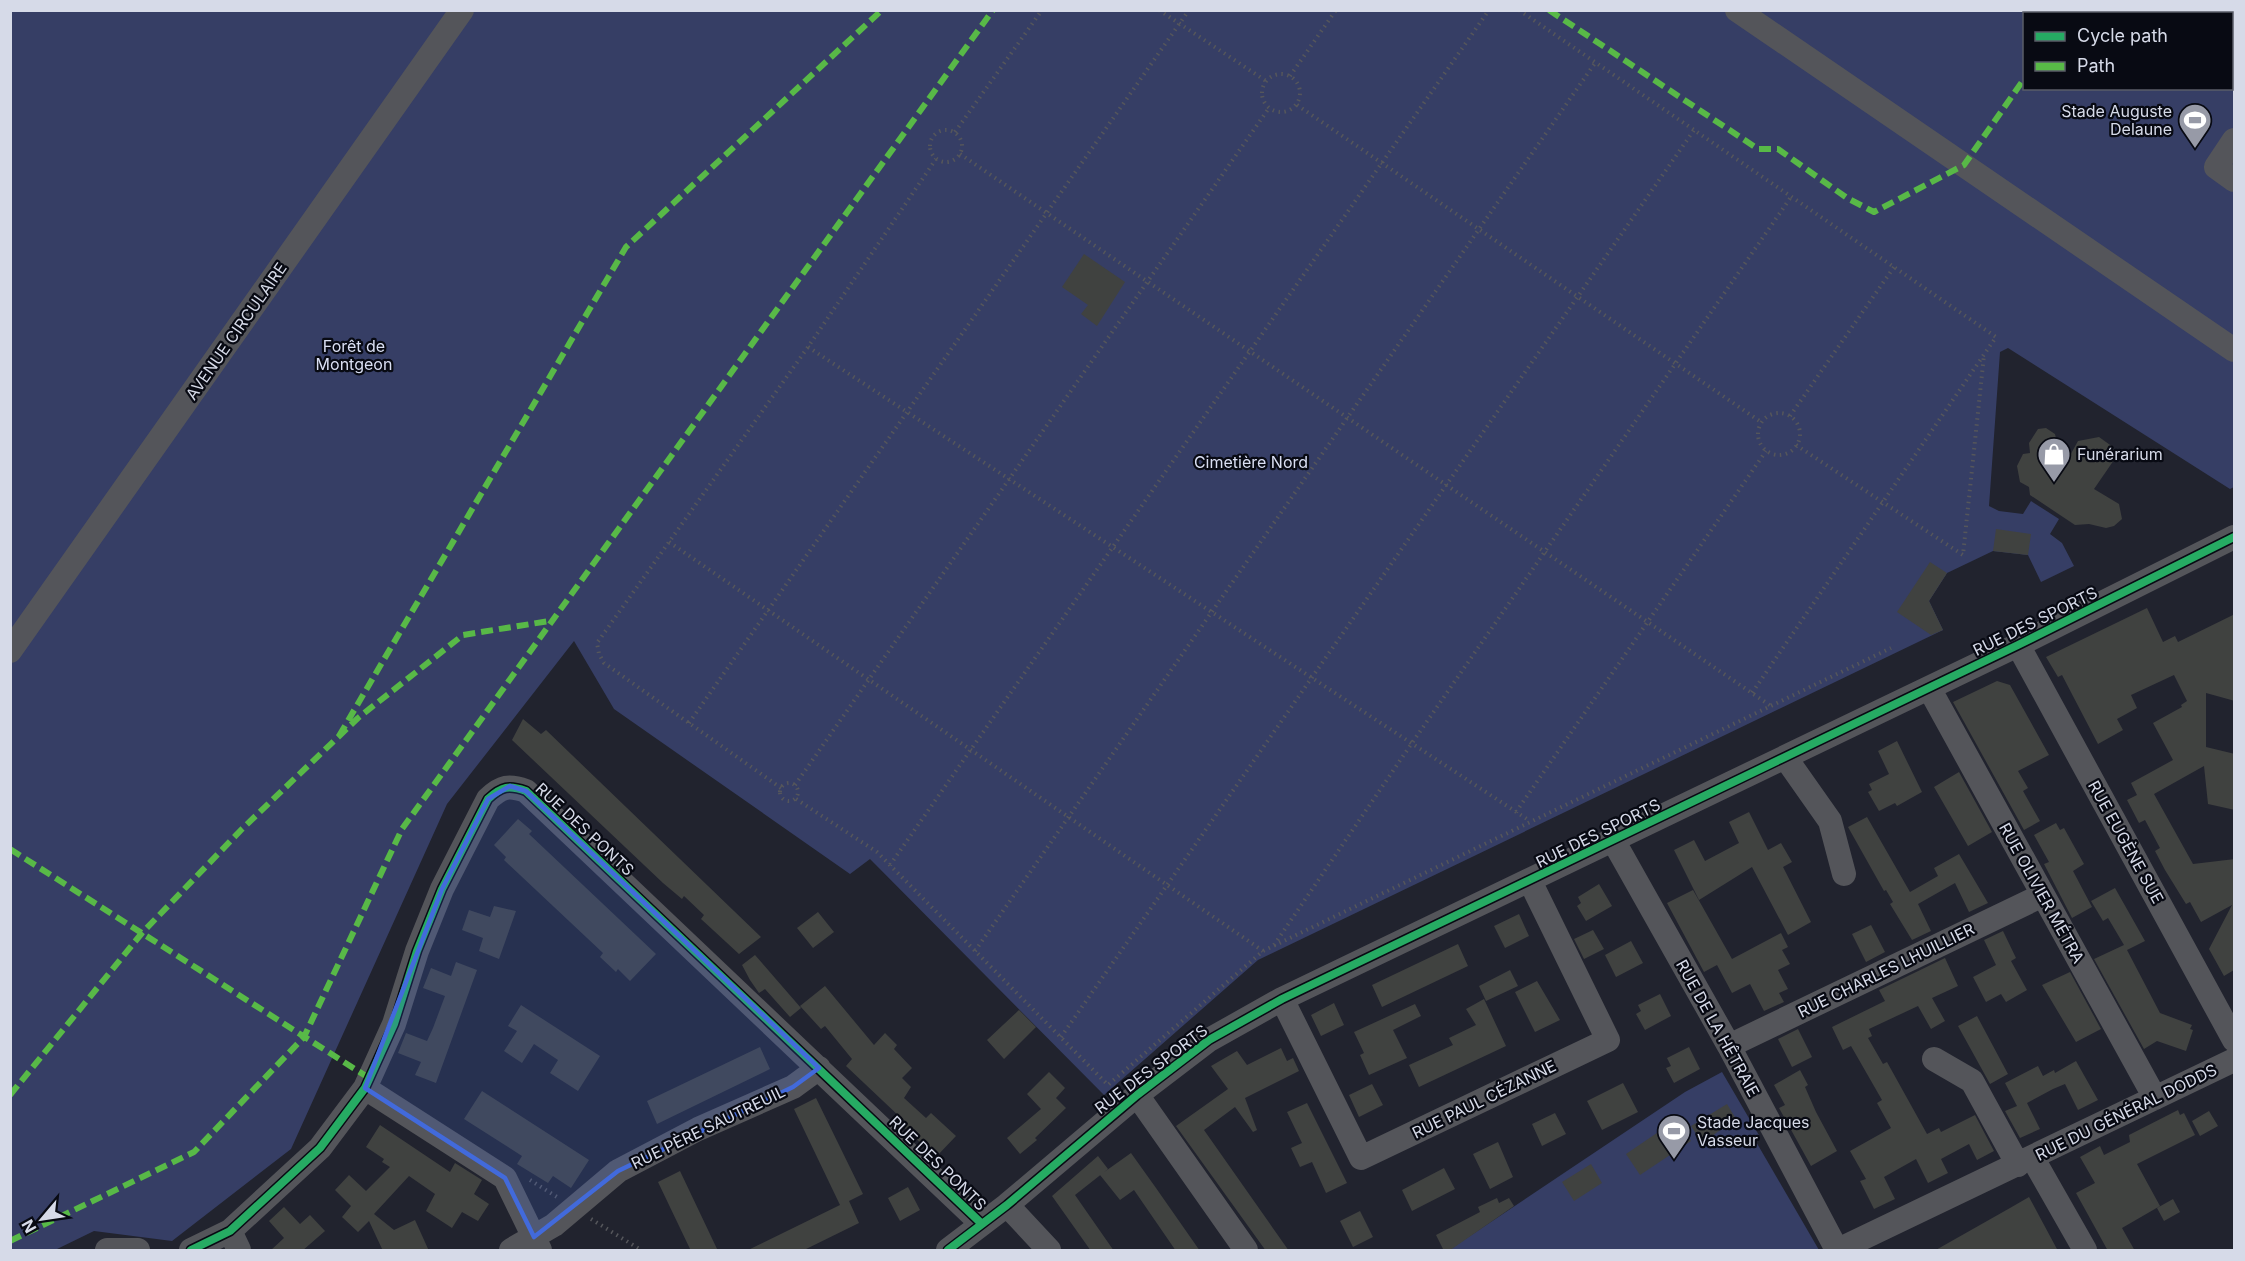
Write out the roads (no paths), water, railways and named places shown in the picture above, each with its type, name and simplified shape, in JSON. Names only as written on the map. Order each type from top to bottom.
[{"type":"street","name":"AVENUE CIRCULAIRE","points":[[10,651],[462,10]]},
{"type":"street","points":[[1737,10],[2235,350]]},
{"type":"street","points":[[2235,140],[2216,167],[2235,180]]},
{"type":"street","name":"RUE DES SPORTS","points":[[948,1251],[1007,1205],[1137,1095],[1209,1040],[1282,999],[2018,645],[2235,537]]},
{"type":"street","name":"RUE EUGÈNE SUE","points":[[2018,645],[2235,1040]]},
{"type":"street","name":"RUE OLIVIER MÉTRA","points":[[1929,688],[2155,1098]]},
{"type":"street","points":[[1785,757],[1830,821],[1844,874]]},
{"type":"street","name":"RUE DES PONTS","points":[[190,1251],[235,1241],[320,1148],[365,1088],[394,1024],[417,951],[442,889],[488,799],[499,789],[510,786],[526,791],[982,1224]]},
{"type":"street","name":"RUE DE LA HÊTRAIE","points":[[1613,840],[1729,1046],[1837,1251]]},
{"type":"street","name":"RUE PAUL CÉZANNE","points":[[1282,999],[1361,1158],[1608,1040],[1530,881]]},
{"type":"street","name":"RUE CHARLES LHUILLIER","points":[[1729,1046],[2043,895]]},
{"type":"street","name":"RUE DU GÉNÉRAL DODDS","points":[[1934,1059],[1972,1081],[2025,1161]]},
{"type":"street","name":"RUE DU GÉNÉRAL DODDS","points":[[1837,1251],[2235,1060]]},
{"type":"street","name":"RUE PÈRE SAUTREUIL","points":[[511,1251],[537,1244],[554,1225],[605,1181],[627,1166],[698,1129],[793,1087],[819,1068]]},
{"type":"street","points":[[365,1088],[505,1178],[537,1244]]},
{"type":"street","points":[[1137,1095],[1246,1251]]},
{"type":"street","points":[[2025,1161],[2085,1251]]},
{"type":"street","name":"RUE DES PONTS","points":[[1007,1205],[1049,1251]]},
{"type":"street","points":[[106,1251],[138,1251]]},
{"type":"place","name":"Stade Auguste Delaune","points":[[2195,149]]},
{"type":"place","name":"Funérarium","points":[[2054,483]]},
{"type":"place","name":"Stade Jacques Vasseur","points":[[1674,1160]]},
{"type":"park label","name":"Forêt de Montgeon","points":[[354,355]]},
{"type":"park label","name":"Cimetière Nord","points":[[1251,462]]}]
